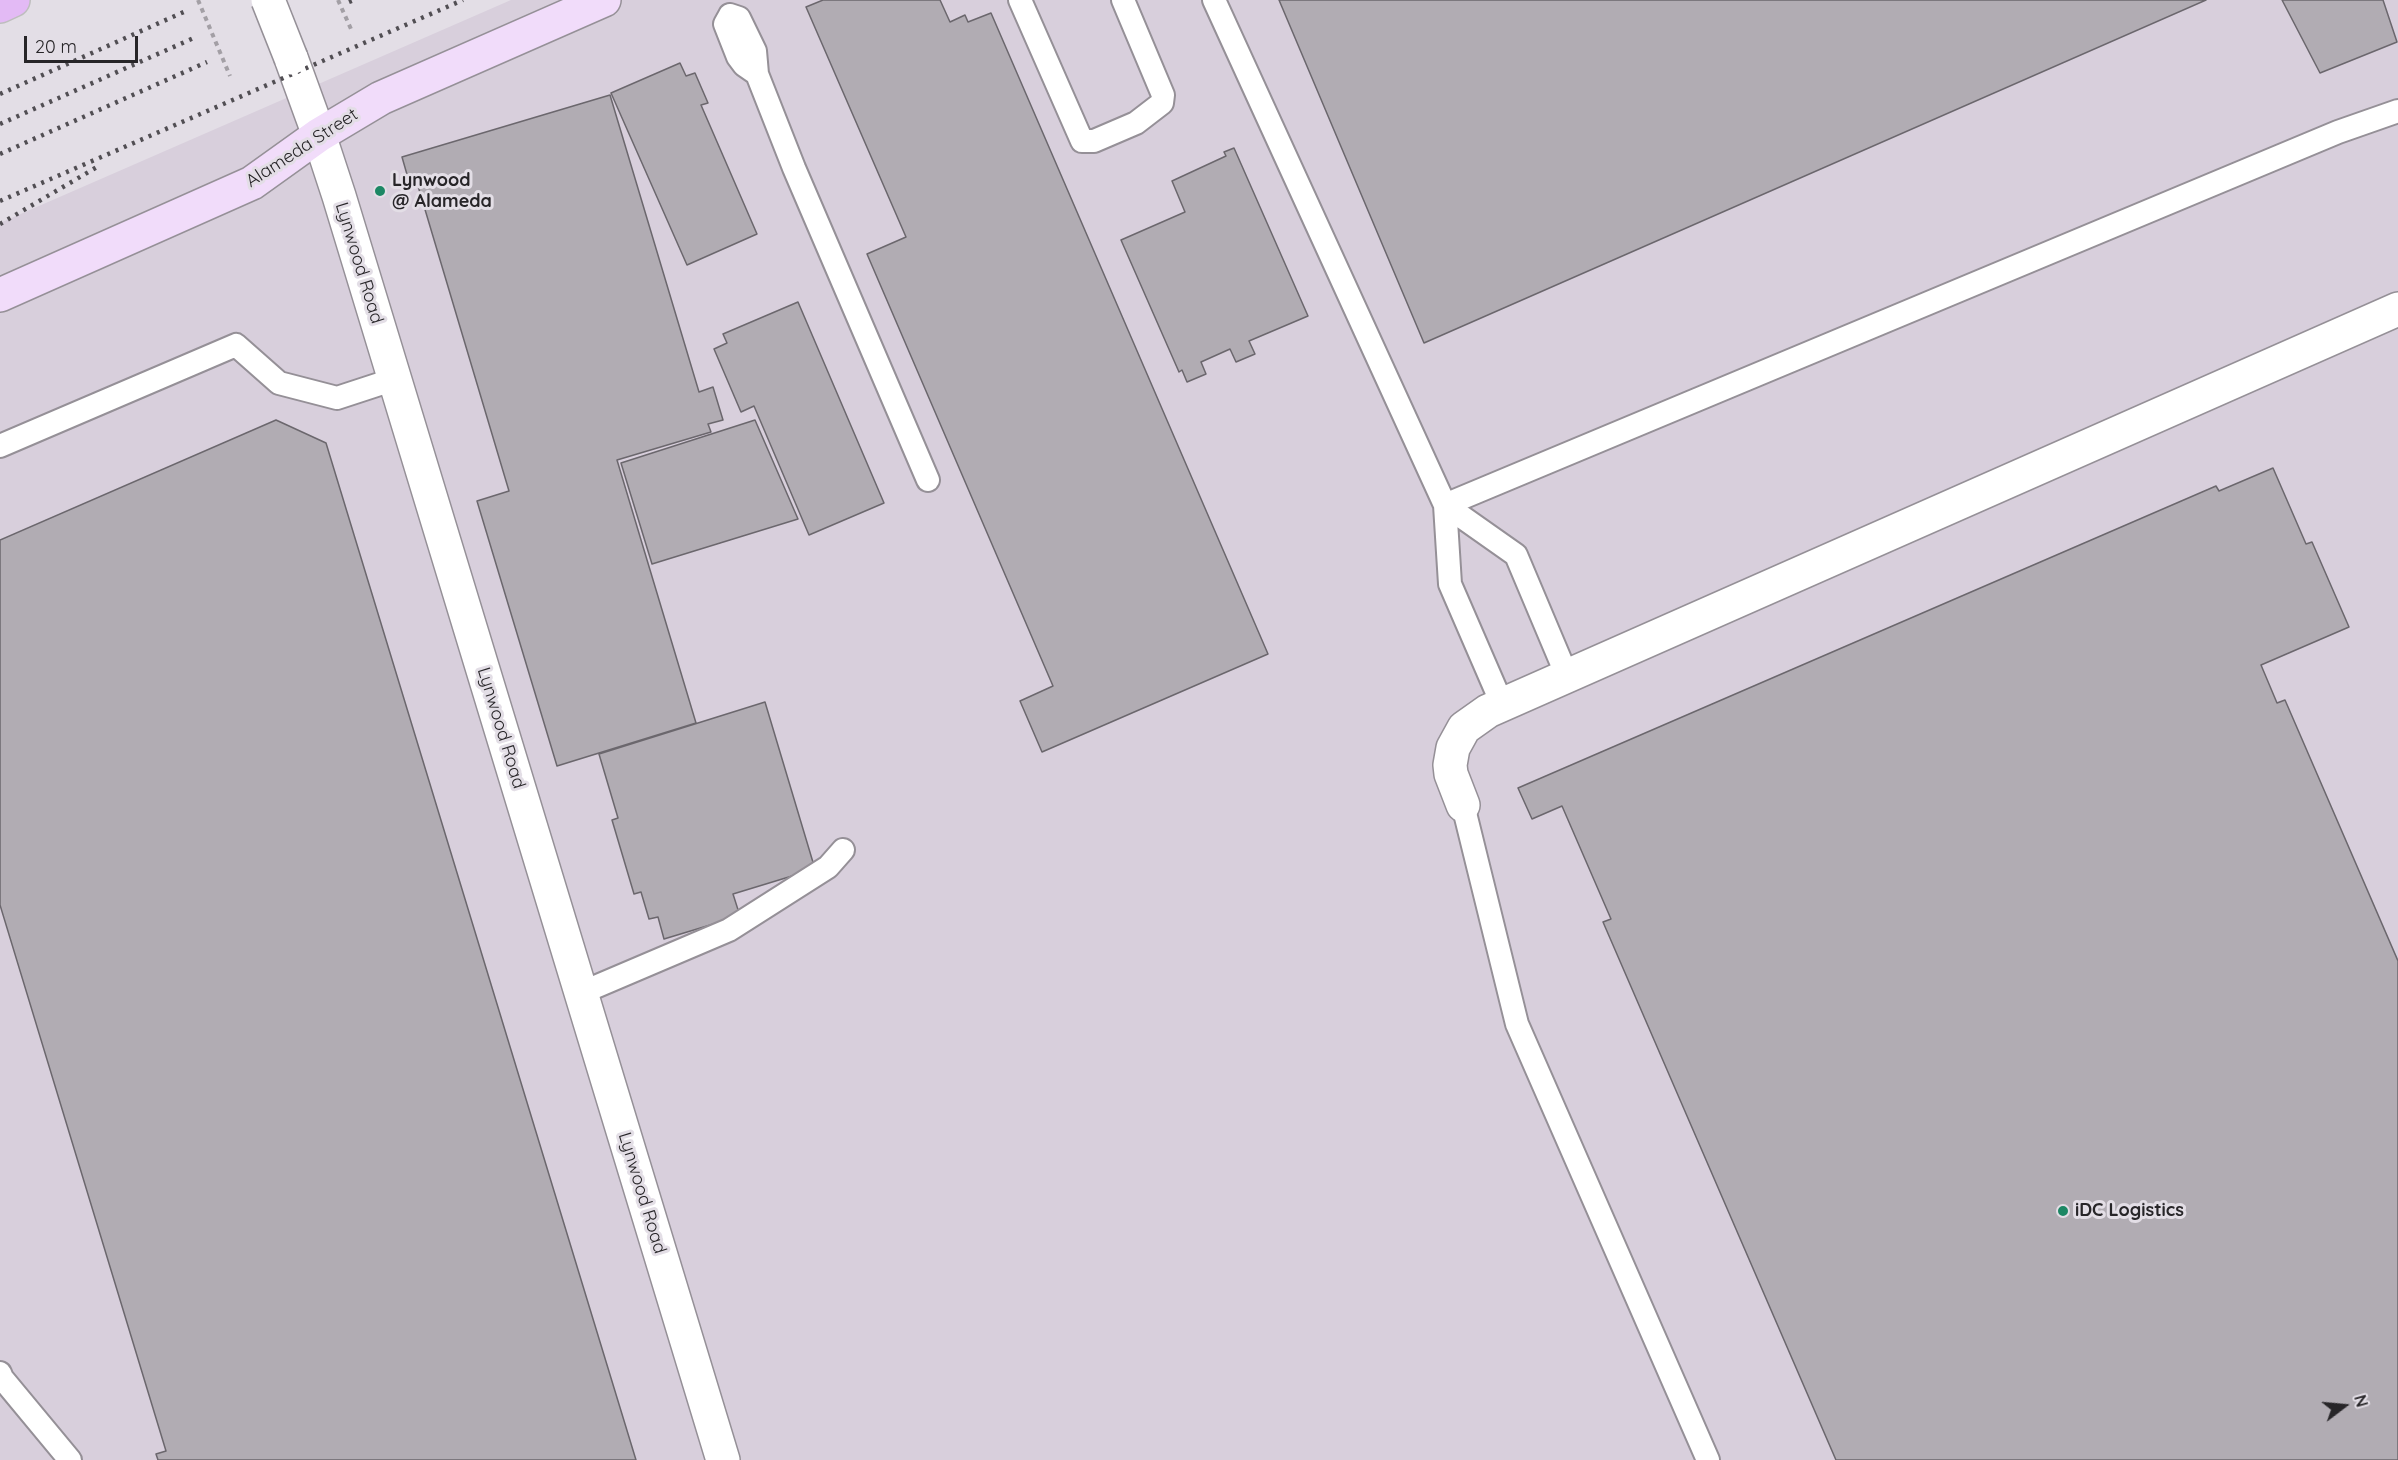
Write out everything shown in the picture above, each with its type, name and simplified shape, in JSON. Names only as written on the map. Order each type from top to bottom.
[{"type":"main road","points":[[0,6],[13,0]]},
{"type":"street","name":"Lynwood Road","points":[[268,0],[320,135],[723,1460]]},
{"type":"street","name":"Alameda Street","points":[[0,295],[252,183],[320,135],[381,98],[604,0]]},
{"type":"street","points":[[1463,805],[1451,774],[1453,748],[1459,735],[1481,715],[2398,309]]},
{"type":"lane","points":[[1020,0],[1082,141],[1094,141],[1136,123],[1162,103],[1163,95],[1123,0]]},
{"type":"lane","points":[[1214,0],[1445,505],[1450,584],[1502,704]]},
{"type":"lane","points":[[727,8],[725,24],[738,57],[744,65],[757,74],[794,168],[928,480]]},
{"type":"lane","points":[[1445,505],[2327,136],[2398,111]]},
{"type":"lane","points":[[0,446],[236,345],[279,383],[337,398],[395,379]]},
{"type":"lane","points":[[1445,505],[1516,555],[1567,676]]},
{"type":"lane","points":[[1463,805],[1517,1023],[1708,1460]]},
{"type":"lane","points":[[581,993],[729,930],[828,867],[843,850]]},
{"type":"lane","points":[[0,1373],[70,1460]]},
{"type":"path","points":[[198,0],[230,76]]},
{"type":"path","points":[[338,0],[351,29]]},
{"type":"shaded area","points":[[511,0],[2398,0],[2398,1460],[0,1460],[0,223]]},
{"type":"building","points":[[823,0],[940,0],[950,22],[965,15],[968,22],[991,13],[1268,654],[1042,752],[1020,701],[1053,686],[867,254],[906,237],[806,7]]},
{"type":"building","points":[[1279,0],[2206,0],[1424,343]]},
{"type":"building","points":[[2282,0],[2383,0],[2397,42],[2320,73]]},
{"type":"building","points":[[680,63],[686,76],[695,73],[708,103],[701,105],[757,234],[687,265],[611,93]]},
{"type":"building","points":[[610,95],[699,392],[713,387],[723,420],[708,424],[711,432],[617,460],[696,723],[557,766],[477,501],[509,491],[415,176],[408,178],[402,157]]},
{"type":"building","points":[[1234,148],[1308,316],[1249,341],[1255,354],[1236,362],[1230,349],[1201,362],[1206,374],[1187,382],[1182,370],[1179,372],[1121,240],[1185,212],[1172,181],[1226,156],[1224,152]]},
{"type":"building","points":[[798,302],[884,503],[809,535],[754,406],[741,412],[714,349],[727,343],[723,334]]},
{"type":"building","points":[[276,420],[326,443],[636,1460],[158,1460],[156,1454],[166,1451],[0,905],[0,540]]},
{"type":"building","points":[[755,420],[798,519],[652,564],[621,463]]},
{"type":"building","name":"iDC Logistics","points":[[2273,468],[2306,544],[2312,542],[2349,627],[2261,665],[2277,703],[2285,700],[2398,961],[2398,1460],[1836,1460],[1603,922],[1611,919],[1562,806],[1532,819],[1518,788],[2216,486],[2219,491]]},
{"type":"building","points":[[765,702],[815,869],[733,894],[740,916],[664,939],[658,917],[649,919],[641,892],[634,894],[612,820],[618,818],[599,754]]},
{"type":"railway","points":[[349,2],[354,0]]},
{"type":"railway","points":[[0,201],[463,0]]},
{"type":"railway","points":[[0,94],[186,11]]},
{"type":"railway","points":[[0,124],[196,37]]},
{"type":"railway","points":[[0,154],[207,62]]},
{"type":"railway","points":[[0,224],[97,167]]},
{"type":"place","name":"Lynwood @ Alameda","points":[[380,191]]},
{"type":"place","name":"iDC Logistics","points":[[2063,1211]]}]
